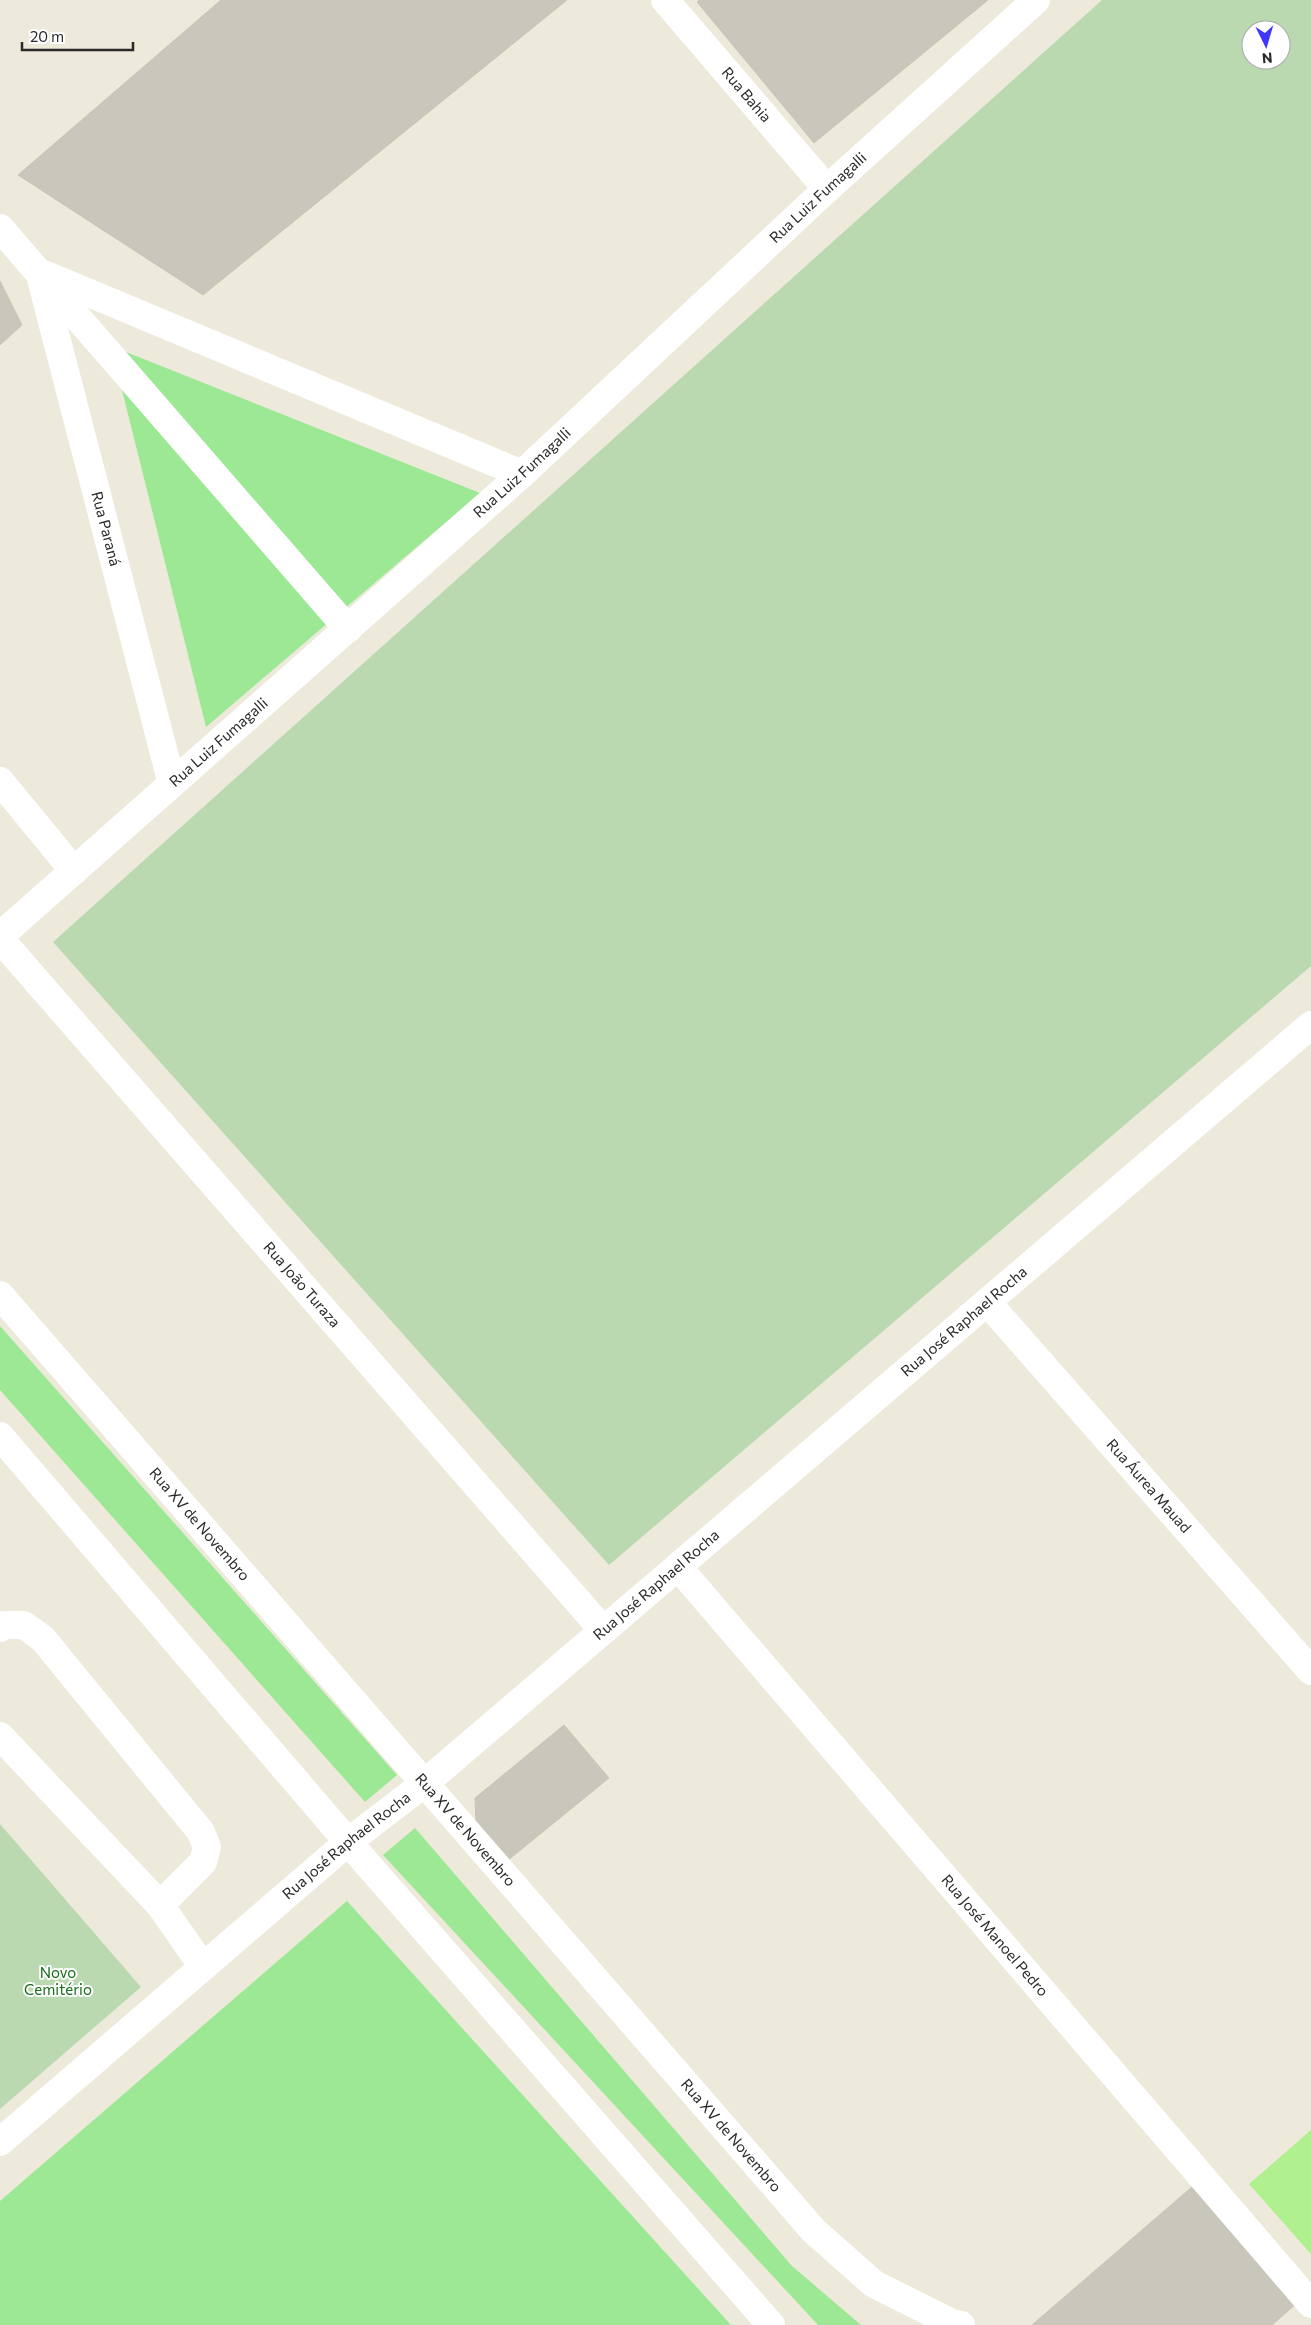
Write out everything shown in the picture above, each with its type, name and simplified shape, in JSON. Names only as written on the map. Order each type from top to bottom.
[{"type":"street","name":"Rua Bahia","points":[[665,0],[827,189]]},
{"type":"street","name":"Rua Luiz Fumagalli","points":[[0,938],[522,474],[827,189],[1036,0]]},
{"type":"street","name":"Rua Paraná","points":[[0,228],[348,629]]},
{"type":"street","name":"Rua Paraná","points":[[40,273],[522,474]]},
{"type":"street","name":"Rua Paraná","points":[[40,273],[172,784]]},
{"type":"street","points":[[0,781],[74,871]]},
{"type":"street","name":"Rua João Turaza","points":[[0,938],[603,1630]]},
{"type":"street","name":"Rua José Raphael Rocha","points":[[0,2142],[348,1842],[425,1783],[1311,1025]]},
{"type":"street","name":"Rua XV de Novembro","points":[[0,1295],[814,2231],[874,2284],[952,2323],[961,2325]]},
{"type":"street","name":"Rua Áurea Mauad","points":[[987,1302],[1311,1670]]},
{"type":"street","points":[[0,1436],[348,1842],[771,2325]]},
{"type":"street","name":"Rua José Manoel Pedro","points":[[678,1567],[1311,2304]]},
{"type":"street","points":[[0,1628],[3,1625],[24,1625],[44,1639],[201,1832],[207,1847],[203,1862],[160,1905]]},
{"type":"street","points":[[0,1736],[160,1905],[203,1967]]},
{"type":"green space","points":[[1102,0],[1311,0],[1311,966],[609,1565],[53,942]]},
{"type":"green space","points":[[111,346],[480,493],[206,727]]},
{"type":"green space","points":[[0,1326],[397,1775],[365,1802],[0,1390]]},
{"type":"green space","name":"Novo Cemitério","points":[[0,1824],[141,1987],[0,2109]]},
{"type":"green space","points":[[415,1828],[792,2266],[861,2325],[818,2325],[383,1855]]},
{"type":"green space","points":[[347,1901],[731,2325],[0,2325],[0,2201]]},
{"type":"green space","points":[[1311,2130],[1311,2254],[1249,2184]]},
{"type":"building","points":[[221,0],[567,0],[203,295],[18,175]]},
{"type":"building","points":[[699,0],[988,0],[814,143],[697,2]]},
{"type":"building","points":[[0,281],[22,325],[0,345]]},
{"type":"building","points":[[564,1725],[609,1778],[507,1861],[476,1823],[475,1798]]},
{"type":"building","points":[[1193,2186],[1297,2303],[1272,2325],[1032,2325]]}]
